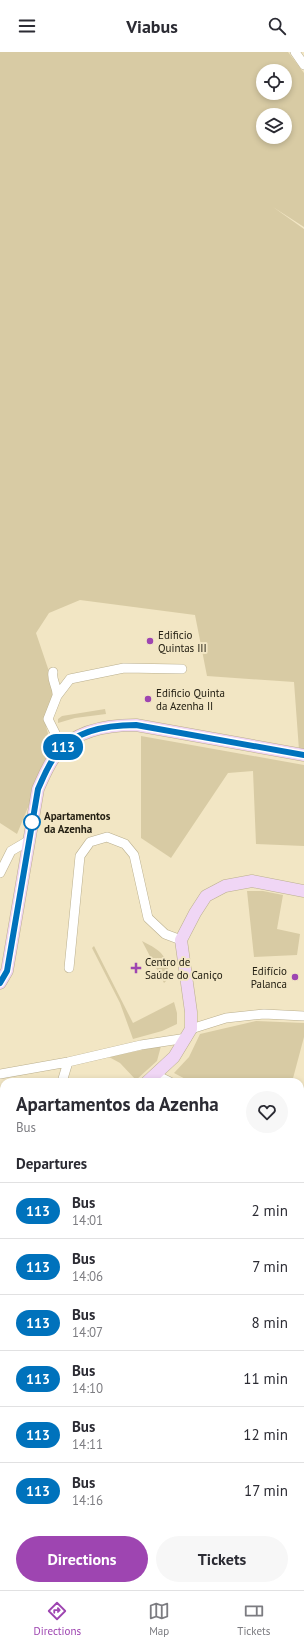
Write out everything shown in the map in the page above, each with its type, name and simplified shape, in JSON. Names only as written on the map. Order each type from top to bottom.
[{"type":"main road","points":[[0,983],[7,971],[38,789],[46,771],[62,747],[92,731],[119,725],[136,725],[304,755]]},
{"type":"main road","points":[[153,1078],[174,1057],[189,1034],[191,1012],[181,940],[206,896],[224,886],[252,881],[304,891]]},
{"type":"street","points":[[295,52],[304,65]]},
{"type":"street","points":[[62,747],[49,724],[48,719],[57,696],[68,681],[124,668],[182,669]]},
{"type":"street","points":[[53,672],[52,678],[58,692],[57,696]]},
{"type":"street","points":[[69,968],[80,856],[90,842],[107,837],[125,844],[134,855],[148,918],[165,934],[181,940]]},
{"type":"street","points":[[0,873],[11,851],[28,841]]},
{"type":"street","points":[[0,1074],[68,1062],[105,1052],[189,1034],[226,1018],[264,1014],[304,1016]]},
{"type":"street","points":[[63,1078],[68,1062]]},
{"type":"shaded area","points":[[0,52],[288,52],[304,73],[304,227],[273,207],[304,229],[304,750],[299,750],[294,682],[207,676],[195,615],[80,600],[49,613],[36,633],[58,698],[46,726],[52,749],[17,834],[0,823]]},
{"type":"shaded area","points":[[105,709],[106,714],[75,718],[58,723],[58,719],[62,716]]},
{"type":"shaded area","points":[[141,736],[304,765],[304,846],[256,844],[253,771],[228,773],[171,858],[141,838]]},
{"type":"shaded area","points":[[247,891],[263,891],[283,895],[277,929],[300,934],[297,955],[254,957]]},
{"type":"shaded area","points":[[142,941],[155,948],[162,954],[170,977],[164,983]]},
{"type":"shaded area","points":[[94,946],[133,1023],[174,1002],[177,1013],[177,1024],[162,1031],[133,1039],[120,1003],[92,948]]},
{"type":"shaded area","points":[[256,1021],[304,1023],[304,1037],[293,1078],[183,1078],[174,1073],[189,1057],[200,1034]]},
{"type":"shaded area","points":[[161,1046],[157,1061],[138,1078],[134,1078],[120,1063],[109,1057]]},
{"type":"bus line","name":"113","points":[[0,983],[7,971],[38,789],[46,771],[62,747],[86,733],[119,725],[136,725],[304,755]]},
{"type":"place","name":"Edificio Quintas III","points":[[150,641]]},
{"type":"place","name":"Edificio Quinta da Azenha II","points":[[148,699]]},
{"type":"place","name":"Apartamentos da Azenha","points":[[32,822]]},
{"type":"place","name":"Centro de Saúde do Caniço","points":[[136,968]]},
{"type":"place","name":"Edifício Palanca","points":[[295,977]]}]
